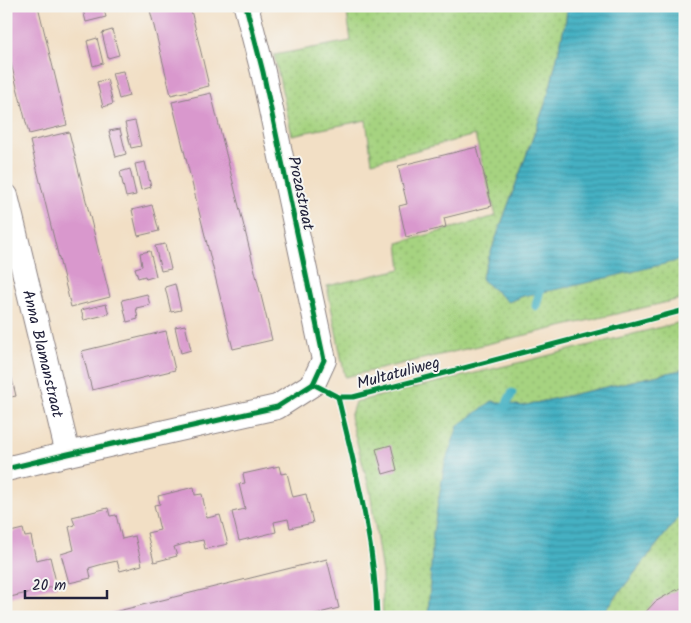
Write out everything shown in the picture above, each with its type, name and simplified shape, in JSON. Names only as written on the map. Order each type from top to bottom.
[{"type":"street","name":"Prozastraat","points":[[68,454],[278,407],[313,384],[324,360],[263,72],[246,6]]},
{"type":"street","name":"Anna Blamanstraat","points":[[6,196],[68,454]]},
{"type":"street","points":[[6,469],[68,454]]},
{"type":"green space","points":[[376,6],[567,6],[566,19],[548,96],[481,279],[508,302],[523,296],[685,258],[685,298],[345,377],[327,286],[401,269],[398,243],[496,216],[475,135],[372,162],[366,120],[292,135],[274,55],[351,41],[347,13]]},
{"type":"green space","points":[[685,321],[685,369],[522,406],[492,401],[431,576],[428,617],[383,617],[382,574],[370,491],[350,417],[355,402]]},
{"type":"green space","points":[[685,509],[685,617],[600,617],[674,523]]},
{"type":"water","points":[[567,6],[685,6],[685,259],[523,296],[508,302],[481,279],[548,96],[566,19]]},
{"type":"water","points":[[685,369],[685,509],[600,617],[428,617],[433,532],[445,463],[458,426],[492,401],[522,406]]},
{"type":"building","points":[[6,6],[38,6],[67,125],[29,134],[6,44]]},
{"type":"building","points":[[82,6],[103,6],[106,17],[86,22]]},
{"type":"building","points":[[149,6],[190,6],[209,86],[171,95]]},
{"type":"building","points":[[112,30],[119,55],[108,58],[102,33]]},
{"type":"building","points":[[97,38],[103,63],[93,66],[87,41]]},
{"type":"building","points":[[123,71],[129,96],[119,99],[112,73]]},
{"type":"building","points":[[107,79],[113,104],[103,107],[97,82]]},
{"type":"building","points":[[211,93],[272,340],[233,349],[172,102]]},
{"type":"building","points":[[135,121],[141,146],[131,148],[125,123]]},
{"type":"building","points":[[120,129],[126,154],[116,157],[109,131]]},
{"type":"building","points":[[69,132],[110,297],[71,307],[30,141]]},
{"type":"building","points":[[477,147],[492,206],[444,218],[446,227],[406,237],[399,206],[407,204],[398,166]]},
{"type":"building","points":[[145,162],[151,187],[141,190],[135,164]]},
{"type":"building","points":[[130,169],[136,195],[126,197],[120,172]]},
{"type":"building","points":[[152,205],[159,231],[138,236],[132,210]]},
{"type":"building","points":[[165,244],[171,269],[161,271],[155,246]]},
{"type":"building","points":[[150,251],[156,276],[146,279],[145,276],[138,278],[135,268],[142,266],[140,253]]},
{"type":"building","points":[[175,284],[181,310],[171,312],[165,287]]},
{"type":"building","points":[[147,294],[150,305],[136,308],[138,319],[127,322],[122,300]]},
{"type":"building","points":[[106,304],[109,314],[84,320],[81,310]]},
{"type":"building","points":[[185,325],[191,350],[181,353],[175,327]]},
{"type":"building","points":[[166,331],[175,370],[92,390],[82,351]]},
{"type":"building","points":[[10,371],[16,396],[6,398],[6,372]]},
{"type":"building","points":[[391,445],[397,470],[383,474],[376,449]]},
{"type":"building","points":[[279,466],[281,474],[287,473],[293,497],[306,494],[313,523],[290,528],[288,519],[274,522],[276,532],[239,541],[232,512],[245,509],[239,484],[245,483],[243,474]]},
{"type":"building","points":[[194,487],[195,495],[202,494],[207,518],[220,515],[228,544],[205,549],[203,540],[188,543],[174,547],[177,556],[154,562],[147,533],[160,530],[154,505],[160,504],[158,496]]},
{"type":"building","points":[[108,508],[110,516],[116,515],[122,539],[135,536],[142,565],[120,571],[117,561],[103,564],[89,568],[91,578],[69,583],[61,554],[74,550],[69,527],[75,525],[72,517]]},
{"type":"building","points":[[23,529],[25,537],[31,536],[36,560],[50,557],[57,586],[6,598],[6,533]]},
{"type":"building","points":[[327,559],[339,608],[304,617],[94,617]]},
{"type":"building","points":[[685,586],[685,617],[641,617],[655,602]]},
{"type":"waterway","points":[[536,306],[542,282]]},
{"type":"waterway","points":[[502,413],[512,393]]},
{"type":"cycle path","points":[[246,6],[263,72],[324,360],[313,384]]},
{"type":"cycle path","name":"Multatuliweg","points":[[313,384],[338,397],[353,397],[685,310]]},
{"type":"cycle path","points":[[6,469],[277,407],[313,384]]},
{"type":"cycle path","points":[[338,397],[368,533],[377,617]]}]
